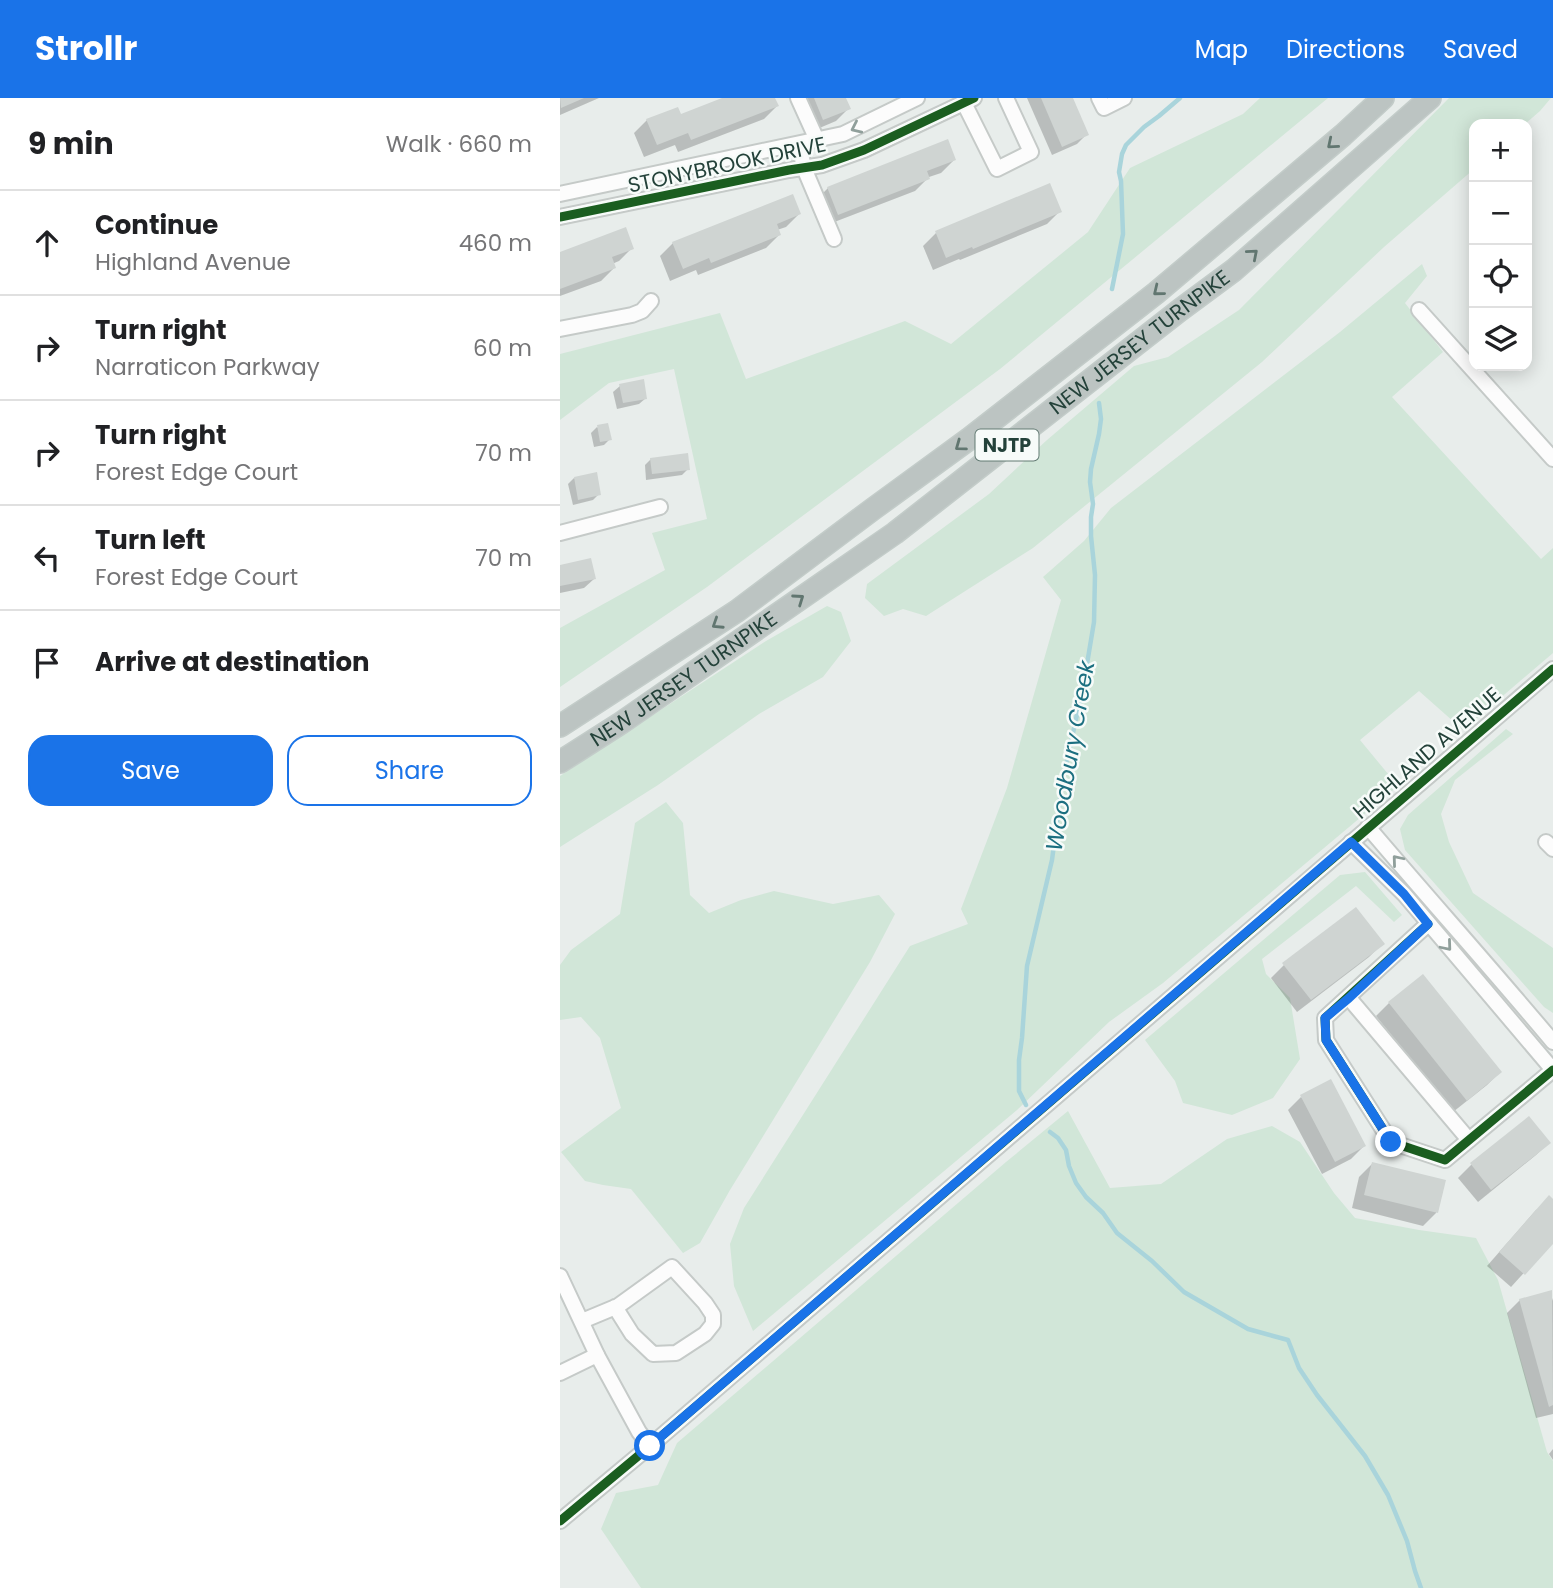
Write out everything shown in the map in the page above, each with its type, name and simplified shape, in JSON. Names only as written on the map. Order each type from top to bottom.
[{"type":"highway","name":"NEW JERSEY TURNPIKE","points":[[560,726],[737,611],[969,439],[1156,293],[1343,135],[1382,98]]},
{"type":"highway","name":"NEW JERSEY TURNPIKE","points":[[560,762],[895,533],[1234,270],[1430,98]]},
{"type":"street","points":[[798,98],[817,140]]},
{"type":"street","name":"STONYBROOK DRIVE","points":[[562,189],[843,134],[917,98]]},
{"type":"street","points":[[959,102],[997,169],[1031,152],[1006,98]]},
{"type":"street","points":[[1099,98],[1104,108],[1124,98]]},
{"type":"street","name":"STONYBROOK DRIVE","points":[[560,217],[822,165],[864,150],[959,102]]},
{"type":"street","points":[[799,144],[804,168],[834,239]]},
{"type":"street","points":[[560,329],[632,315],[642,311],[651,301]]},
{"type":"street","points":[[1419,310],[1553,459]]},
{"type":"street","points":[[560,533],[660,508]]},
{"type":"street","name":"HIGHLAND AVENUE","points":[[560,1521],[1553,669]]},
{"type":"street","points":[[1368,827],[1553,1042]]},
{"type":"street","points":[[1351,842],[1404,894],[1553,1070],[1446,1160],[1391,1142],[1326,1040],[1325,1018],[1428,924]]},
{"type":"street","points":[[1349,998],[1469,1140]]},
{"type":"street","points":[[582,1321],[615,1307],[672,1267],[705,1303],[713,1315],[713,1324],[705,1334],[676,1353],[653,1354],[632,1334],[615,1307]]},
{"type":"street","points":[[560,1276],[597,1355],[639,1432],[650,1446]]},
{"type":"street","points":[[560,1373],[597,1355]]},
{"type":"green space","points":[[1260,98],[1328,98],[1000,369],[707,587],[560,687],[560,628],[665,570],[652,533],[707,519],[674,369],[609,383],[560,420],[560,354],[720,313],[746,379],[905,321],[951,344],[1088,232],[1130,168],[1243,114]]},
{"type":"green space","points":[[1449,98],[1551,98],[1531,119],[1469,119],[1469,173],[1384,247],[1262,362],[1033,548],[926,616],[903,609],[884,616],[865,598],[867,584],[989,494],[1134,366],[1168,357],[1239,310]]},
{"type":"green space","points":[[1422,264],[1427,276],[1405,303],[1443,352],[1392,397],[1541,559],[1553,548],[1553,653],[1463,730],[1419,691],[1360,740],[1398,786],[1163,983],[1109,1022],[1017,1110],[753,1331],[734,1286],[730,1244],[744,1208],[910,946],[968,924],[961,909],[1007,788],[1061,600],[1043,577],[1084,541],[1111,508],[1340,332]]},
{"type":"green space","points":[[827,606],[841,612],[851,641],[823,677],[759,714],[658,785],[560,847],[560,776],[766,641]]},
{"type":"green space","points":[[1506,729],[1513,734],[1455,780],[1441,814],[1449,842],[1473,893],[1553,948],[1553,1013],[1544,1007],[1405,850],[1400,829],[1408,815]]},
{"type":"green space","points":[[666,802],[683,823],[690,895],[709,913],[774,891],[833,904],[879,895],[895,914],[870,962],[700,1243],[683,1253],[631,1189],[585,1181],[561,1152],[621,1108],[600,1038],[581,1017],[560,1020],[560,965],[571,950],[620,914],[635,823]]},
{"type":"green space","points":[[1365,872],[1402,915],[1394,922],[1356,886],[1262,959],[1266,974],[1290,998],[1300,1059],[1273,1098],[1232,1115],[1183,1103],[1175,1081],[1145,1040],[1340,875]]},
{"type":"green space","points":[[1068,1111],[1110,1188],[1161,1184],[1227,1139],[1272,1126],[1300,1142],[1334,1193],[1355,1218],[1476,1238],[1498,1280],[1547,1452],[1553,1461],[1553,1588],[641,1588],[601,1529],[616,1493],[658,1485],[677,1443]]},
{"type":"building","points":[[560,98],[584,98],[561,108]]},
{"type":"building","points":[[722,98],[775,98],[779,106],[691,140],[688,133],[657,145],[646,119],[678,107],[681,114]]},
{"type":"building","points":[[814,98],[846,98],[851,109],[823,120]]},
{"type":"building","points":[[1041,98],[1073,98],[1089,135],[1062,147]]},
{"type":"building","points":[[948,139],[956,160],[927,171],[930,179],[838,215],[827,187]]},
{"type":"building","points":[[1050,183],[1062,212],[946,258],[935,231]]},
{"type":"building","points":[[793,194],[801,214],[777,224],[781,235],[711,263],[709,258],[683,269],[672,242]]},
{"type":"building","points":[[626,227],[634,249],[612,257],[616,268],[560,289],[560,252]]},
{"type":"building","points":[[644,379],[647,399],[623,403],[619,384]]},
{"type":"building","points":[[608,423],[612,440],[600,442],[597,425]]},
{"type":"building","points":[[688,453],[690,470],[652,474],[650,458]]},
{"type":"building","points":[[597,472],[601,495],[578,500],[574,477]]},
{"type":"building","points":[[591,558],[596,579],[560,586],[560,565]]},
{"type":"building","points":[[1356,907],[1385,944],[1311,1000],[1282,963]]},
{"type":"building","points":[[1423,974],[1502,1072],[1467,1101],[1388,1002]]},
{"type":"building","points":[[1331,1079],[1366,1146],[1335,1162],[1300,1095]]},
{"type":"building","points":[[1529,1116],[1551,1143],[1491,1190],[1470,1163]]},
{"type":"building","points":[[1372,1162],[1446,1180],[1438,1213],[1364,1195]]},
{"type":"building","points":[[1549,1195],[1553,1199],[1553,1244],[1525,1275],[1499,1252]]},
{"type":"building","points":[[1552,1290],[1553,1405],[1549,1407],[1519,1299]]},
{"type":"waterway","name":"Woodbury Creek","points":[[1112,289],[1123,234],[1119,172],[1122,154],[1126,145],[1144,127],[1180,98]]},
{"type":"waterway","name":"Woodbury Creek","points":[[1026,1105],[1019,1091],[1019,1060],[1027,966],[1052,860],[1062,784],[1094,622],[1095,575],[1091,536],[1093,504],[1090,482],[1101,419],[1099,403]]},
{"type":"waterway","name":"Woodbury Creek","points":[[1050,1132],[1066,1150],[1076,1183],[1086,1197],[1103,1213],[1117,1233],[1152,1261],[1184,1292],[1248,1329],[1288,1340],[1299,1368],[1365,1456],[1388,1495],[1407,1541],[1421,1588]]},
{"type":"cycle path","points":[[560,217],[822,165],[864,150],[974,98]]},
{"type":"cycle path","points":[[560,1521],[1553,669]]},
{"type":"cycle path","points":[[1428,924],[1325,1018],[1326,1040],[1391,1142],[1445,1160],[1553,1070]]},
{"type":"route","points":[[650,1446],[1351,842],[1404,894],[1428,924],[1325,1018],[1326,1040],[1391,1142]]}]
